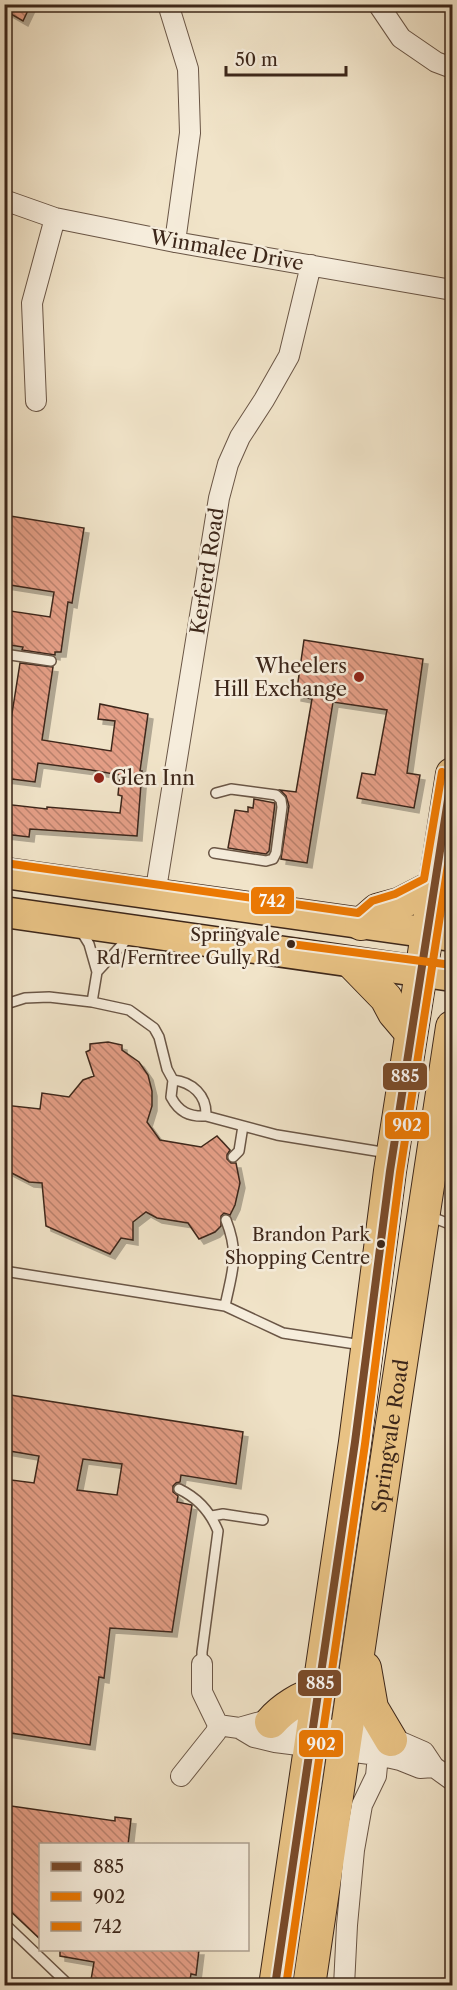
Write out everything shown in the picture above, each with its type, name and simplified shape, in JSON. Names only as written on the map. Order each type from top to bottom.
[{"type":"highway","name":"Springvale Road","points":[[309,1986],[342,1848],[345,1741],[424,1214],[425,1095],[411,1033],[420,972],[440,935],[434,886],[453,774]]},
{"type":"highway","points":[[361,924],[377,910],[399,904],[434,886]]},
{"type":"highway","points":[[352,963],[386,998],[394,1013],[411,1033]]},
{"type":"highway","name":"Springvale Road","points":[[274,1986],[360,1408],[393,1154],[451,1042]]},
{"type":"highway","points":[[360,1408],[394,1411]]},
{"type":"highway","points":[[361,1634],[372,1708],[384,1748]]},
{"type":"highway","points":[[271,1722],[280,1712],[306,1695],[318,1693]]},
{"type":"main road","points":[[4,873],[440,935]]},
{"type":"main road","points":[[219,943],[225,905]]},
{"type":"main road","points":[[4,912],[453,976]]},
{"type":"street","points":[[168,4],[188,69],[190,133],[176,242]]},
{"type":"street","points":[[378,4],[401,38],[436,62],[453,68]]},
{"type":"street","name":"Winmalee Drive","points":[[4,200],[55,218],[176,242],[453,290]]},
{"type":"street","points":[[36,400],[33,303],[55,218]]},
{"type":"street","name":"Kerferd Road","points":[[155,895],[219,498],[228,464],[240,437],[289,356],[311,265]]},
{"type":"street","points":[[181,1776],[216,1731],[218,1725],[202,1692],[202,1664]]},
{"type":"street","points":[[239,1728],[264,1721],[312,1737]]},
{"type":"street","points":[[218,1725],[239,1728],[254,1737],[312,1737],[384,1748],[419,1749],[424,1752],[434,1767],[453,1780]]},
{"type":"street","name":"Springvale Road","points":[[344,1986],[347,1925],[342,1848],[376,1776],[384,1748]]},
{"type":"lane","points":[[4,654],[51,662]]},
{"type":"lane","points":[[214,853],[266,861],[273,859],[276,853],[282,807],[281,800],[276,795],[231,789],[216,793]]},
{"type":"lane","points":[[76,922],[89,944],[97,972],[92,1002]]},
{"type":"lane","points":[[97,972],[134,931]]},
{"type":"lane","points":[[4,1007],[6,1004],[24,998],[49,997],[92,1002],[129,1010],[154,1028],[159,1037],[167,1070],[173,1080],[171,1097],[181,1111],[196,1117],[206,1116],[277,1135],[393,1154]]},
{"type":"lane","points":[[173,1080],[184,1081],[198,1091],[206,1108],[206,1116]]},
{"type":"lane","points":[[233,1157],[239,1151],[243,1126]]},
{"type":"lane","points":[[424,1214],[453,1225]]},
{"type":"lane","points":[[225,1306],[235,1258],[233,1238],[226,1220]]},
{"type":"lane","points":[[4,1271],[225,1306],[283,1333],[367,1346]]},
{"type":"lane","points":[[179,1489],[198,1500],[212,1516],[218,1531],[202,1664]]},
{"type":"lane","points":[[212,1516],[223,1514],[262,1520]]},
{"type":"lane","points":[[4,1923],[70,1986]]},
{"type":"building","points":[[4,4],[31,4],[23,21],[4,10]]},
{"type":"building","points":[[4,515],[84,528],[72,603],[68,602],[61,652],[55,652],[55,655],[22,650],[23,647],[4,644],[4,610],[50,617],[54,592],[4,584]]},
{"type":"building","points":[[304,640],[423,659],[407,773],[420,775],[414,808],[357,798],[362,773],[375,775],[387,710],[333,702],[307,863],[281,859],[289,806],[286,796],[280,790],[296,792],[312,699],[296,696]]},
{"type":"building","points":[[20,663],[53,667],[42,740],[111,751],[115,721],[98,719],[100,704],[148,714],[140,771],[142,771],[137,836],[30,829],[29,837],[4,834],[4,804],[120,813],[122,796],[118,795],[120,775],[91,770],[38,763],[35,782],[4,778],[4,764]]},
{"type":"building","points":[[254,799],[275,803],[269,851],[266,854],[228,848],[235,810],[248,812],[248,807],[253,808]]},
{"type":"building","points":[[108,1042],[122,1045],[122,1050],[139,1062],[148,1075],[152,1091],[152,1106],[147,1122],[160,1140],[201,1147],[217,1136],[230,1150],[227,1159],[231,1163],[236,1163],[240,1183],[230,1215],[224,1213],[221,1216],[221,1226],[215,1232],[199,1239],[188,1223],[157,1218],[146,1212],[133,1222],[133,1240],[121,1238],[110,1254],[46,1226],[42,1183],[29,1182],[4,1169],[4,1105],[40,1109],[42,1093],[69,1097],[83,1080],[94,1076],[86,1052],[90,1050],[90,1044]]},
{"type":"building","points":[[4,1394],[243,1432],[236,1484],[181,1475],[180,1482],[173,1486],[173,1492],[178,1496],[177,1502],[192,1505],[172,1632],[110,1628],[104,1678],[99,1677],[90,1745],[4,1732],[4,1479],[34,1483],[39,1456],[4,1450]],"holes":[[[83,1459],[122,1464],[117,1495],[77,1490]]]},
{"type":"building","points":[[4,1805],[115,1821],[115,1817],[131,1819],[128,1843],[39,1843],[39,1938],[4,1905]]},
{"type":"building","points":[[60,1951],[199,1951],[196,1975],[191,1974],[189,1986],[90,1986],[94,1962],[60,1956]]},
{"type":"transit line","name":"742","points":[[5,863],[358,913],[372,901],[395,894],[424,879],[442,772]]},
{"type":"transit line","name":"885","points":[[275,1986],[355,1442],[390,1171],[452,774]]},
{"type":"transit line","name":"902","points":[[286,1986],[365,1444],[400,1172],[452,839]]},
{"type":"transit line","name":"742","points":[[291,944],[452,965]]},
{"type":"place","name":"Wheelers Hill Exchange","points":[[359,677]]},
{"type":"place","name":"Glen Inn","points":[[99,778]]},
{"type":"place","name":"Springvale Rd/Ferntree Gully Rd","points":[[291,944]]},
{"type":"place","name":"Brandon Park Shopping Centre","points":[[381,1244]]}]
